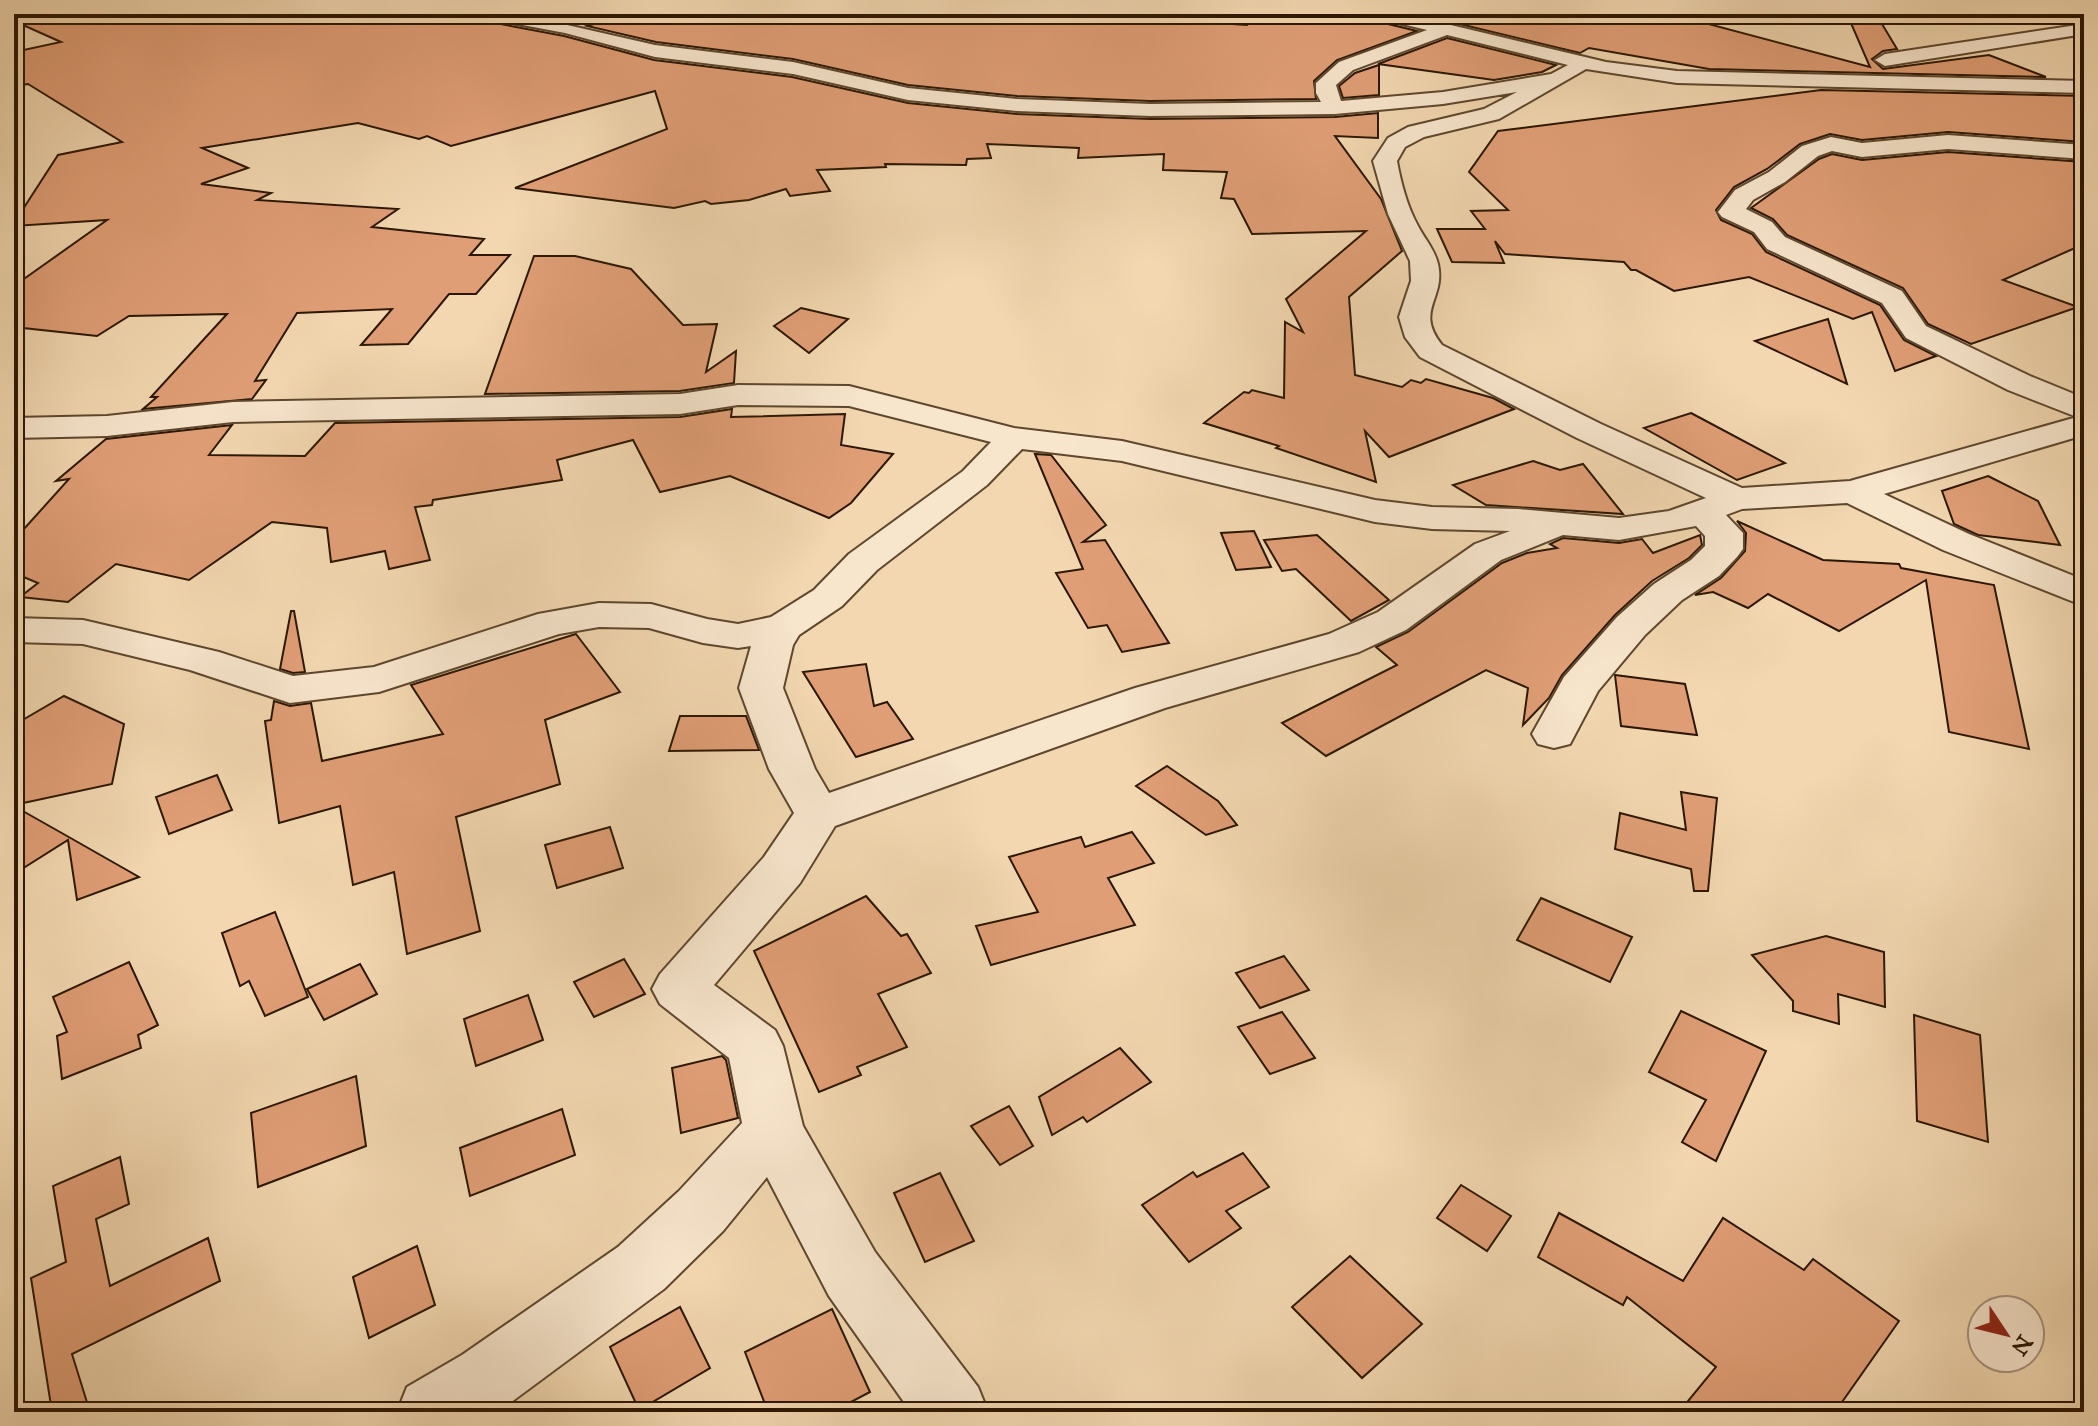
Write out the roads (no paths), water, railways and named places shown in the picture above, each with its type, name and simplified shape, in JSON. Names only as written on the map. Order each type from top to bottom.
[{"type":"street","points":[[490,14],[566,28],[655,51],[733,58],[908,94],[967,101],[1150,110],[1335,108],[1443,98],[1551,80]]},
{"type":"street","points":[[1383,14],[1579,61],[1664,76],[2084,87]]},
{"type":"street","points":[[1335,108],[1326,93],[1326,83],[1346,66],[1446,29]]},
{"type":"street","points":[[1748,80],[2084,29]]},
{"type":"street","points":[[1579,61],[1577,68],[1551,80],[1517,103],[1491,114],[1416,132],[1396,143],[1385,161],[1404,223],[1424,261],[1426,287],[1412,313],[1415,333],[1431,351],[1589,431],[1720,506]]},
{"type":"street","points":[[2084,152],[1948,142],[1862,150],[1831,144],[1810,151],[1777,177],[1744,195],[1731,212],[1763,227],[1776,243],[1892,297],[1916,332],[2019,383],[2084,409]]},
{"type":"street","points":[[14,428],[107,426],[233,412],[680,404],[738,395],[849,396],[1014,438],[1122,451],[1375,511],[1432,518],[1518,520],[1619,529],[1675,521],[1720,506],[1852,492],[2084,425]]},
{"type":"street","points":[[14,630],[83,632],[204,661],[290,690],[379,679],[552,623],[599,615],[651,616],[703,631],[738,636],[784,627],[828,598],[863,562],[975,478],[1014,438]]},
{"type":"street","points":[[1852,492],[1956,542],[2084,594]]},
{"type":"street","points":[[1554,734],[1579,686],[1631,626],[1668,592],[1705,568],[1724,549],[1720,506]]},
{"type":"street","points":[[953,1412],[852,1274],[774,1131],[755,1046],[679,989],[782,870],[818,814],[1150,698],[1344,643],[1392,621],[1488,552],[1558,525]]},
{"type":"street","points":[[784,627],[772,645],[761,688],[792,769],[818,814]]},
{"type":"street","points":[[432,1412],[486,1379],[641,1268],[701,1211],[739,1165],[774,1131]]}]
